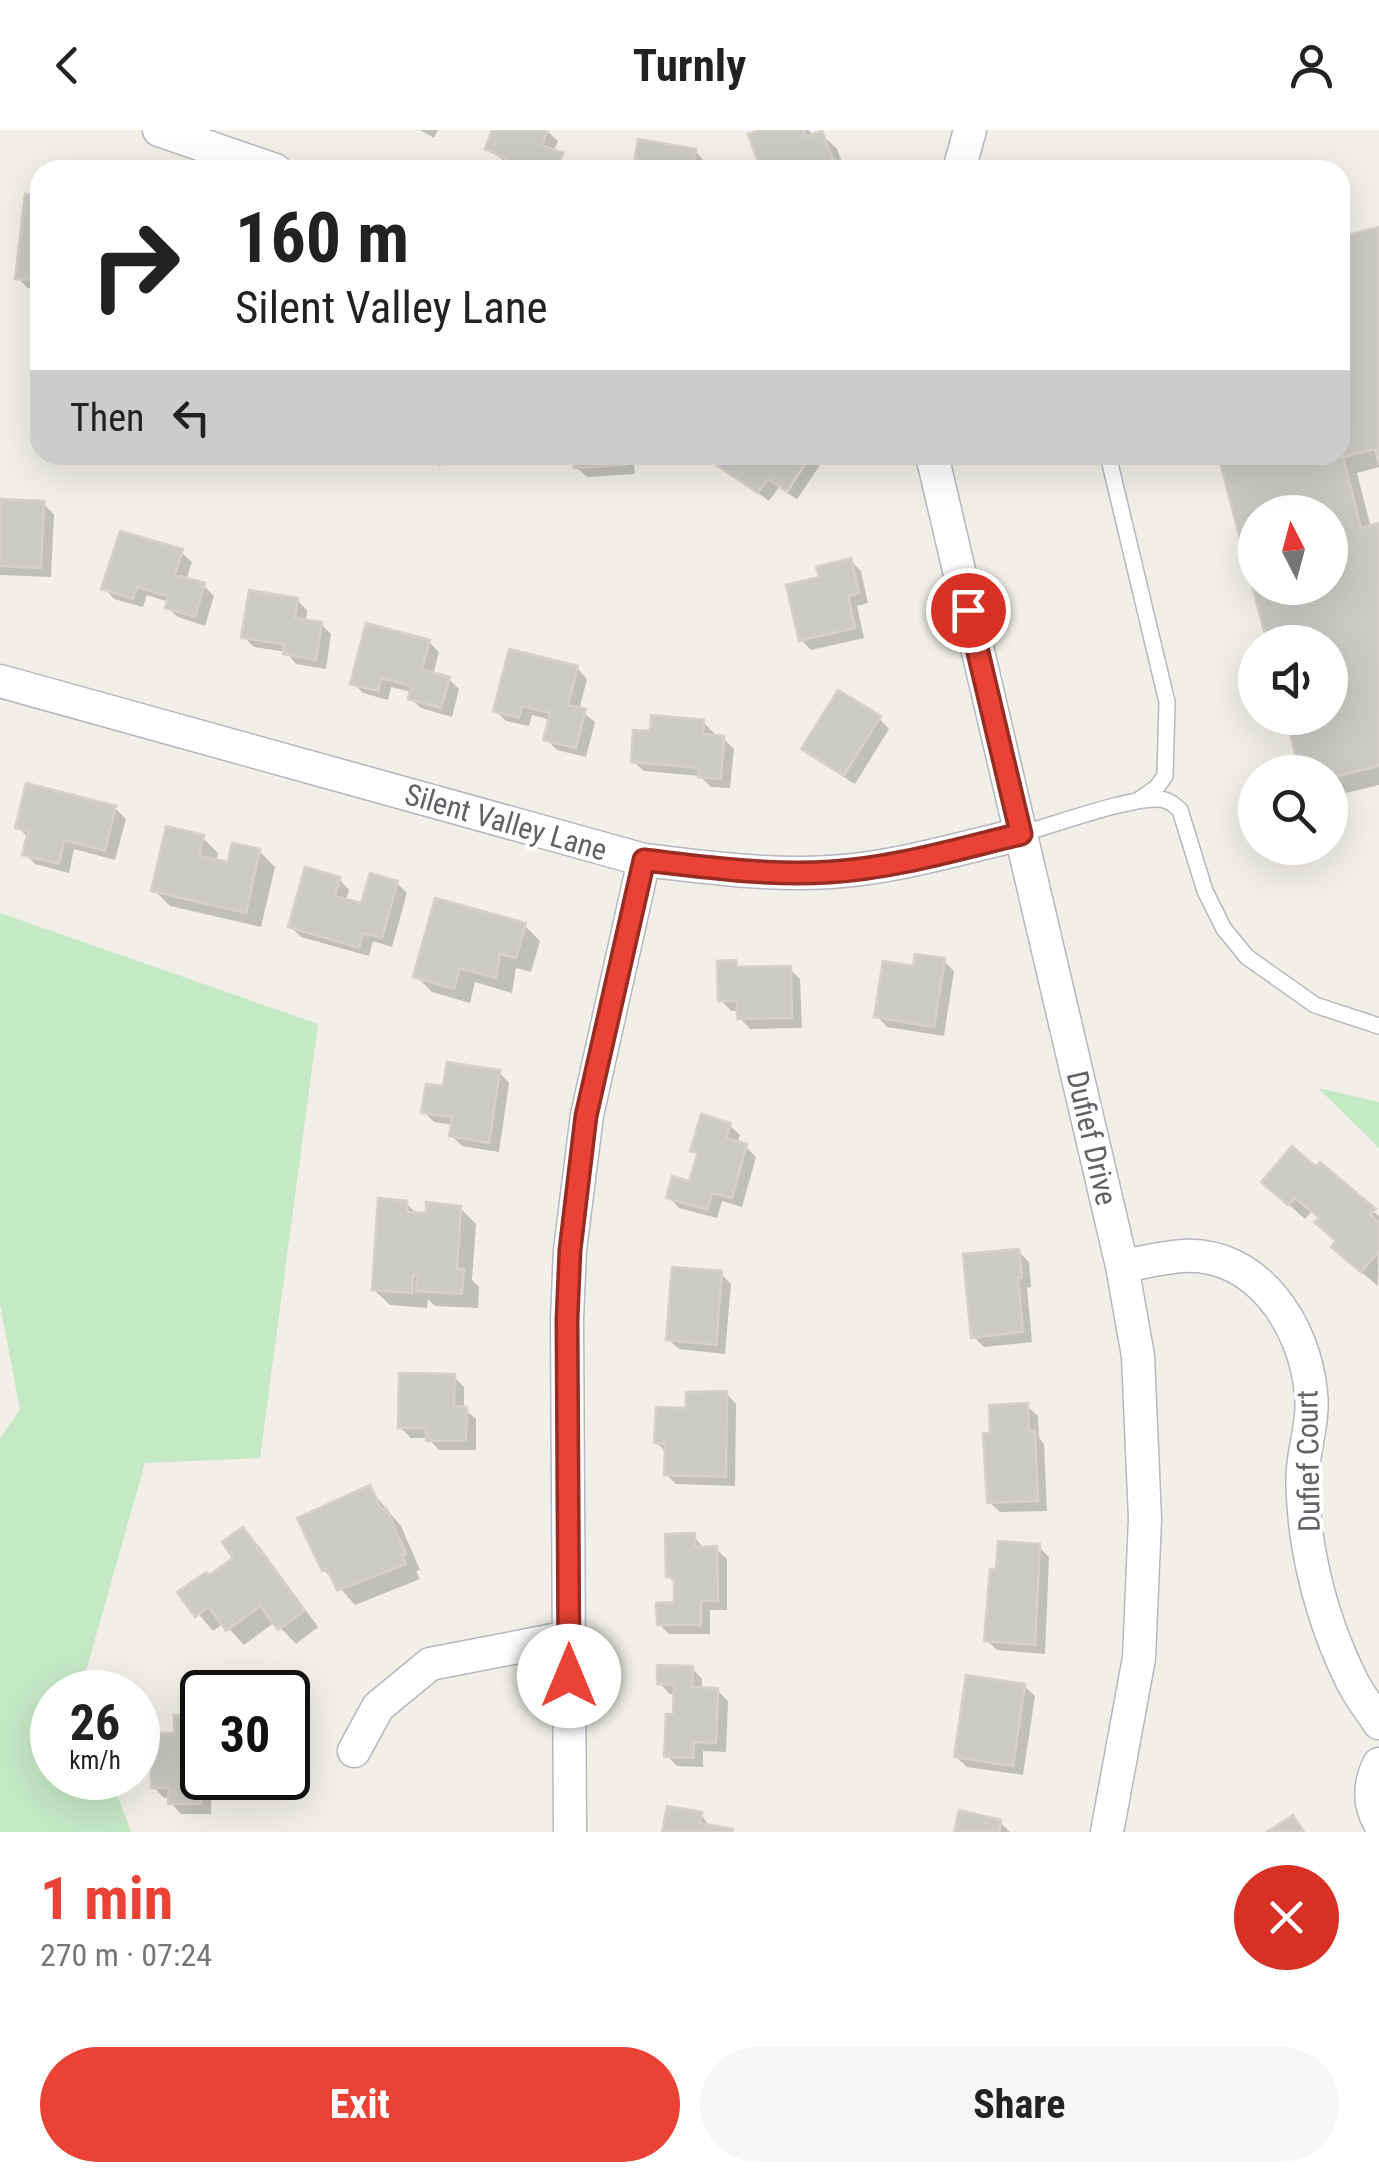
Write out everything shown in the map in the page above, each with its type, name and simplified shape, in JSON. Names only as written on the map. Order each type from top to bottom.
[{"type":"street","points":[[158,130],[246,160]]},
{"type":"street","points":[[962,160],[970,130]]},
{"type":"street","name":"Dufief Drive","points":[[934,465],[1122,1266],[1138,1356],[1145,1519],[1139,1658],[1107,1832]]},
{"type":"street","name":"Silent Valley Lane","points":[[0,681],[644,860],[744,871],[830,872],[894,864],[1021,834]]},
{"type":"street","points":[[570,1832],[570,1250],[586,1116],[644,860]]},
{"type":"street","name":"Dufief Court","points":[[1122,1266],[1186,1255],[1229,1264],[1264,1285],[1286,1314],[1303,1354],[1312,1394],[1302,1470],[1306,1528],[1316,1585],[1350,1678],[1379,1722]]},
{"type":"street","points":[[354,1751],[378,1707],[430,1664],[569,1637]]},
{"type":"street","points":[[1379,1764],[1372,1776],[1370,1794],[1379,1822]]},
{"type":"lane","points":[[1110,465],[1167,702],[1165,776],[1136,802]]},
{"type":"lane","points":[[1021,834],[1136,802],[1170,801],[1180,810],[1205,891],[1224,929],[1247,957],[1315,1006],[1379,1026]]},
{"type":"green space","points":[[0,913],[318,1024],[260,1458],[145,1463],[86,1670],[30,1670],[30,1800],[119,1800],[131,1832],[0,1832],[0,1438],[20,1410],[0,1304]]},
{"type":"green space","points":[[1318,1088],[1379,1102],[1379,1148]]},
{"type":"building","points":[[492,130],[548,130],[542,145],[563,153],[560,160],[505,160],[485,149]]},
{"type":"building","points":[[760,130],[803,130],[806,137],[822,131],[833,160],[757,160],[748,134]]},
{"type":"building","points":[[638,139],[696,149],[694,160],[635,160]]},
{"type":"building","points":[[25,194],[30,195],[30,280],[15,279]]},
{"type":"building","points":[[1379,227],[1379,465],[1375,449],[1350,455],[1350,234]]},
{"type":"building","points":[[574,465],[625,465],[574,468]]},
{"type":"building","points":[[716,465],[803,465],[786,491],[768,479],[758,493]]},
{"type":"building","points":[[1221,465],[1345,465],[1361,528],[1379,523],[1379,766],[1348,774],[1348,755],[1296,755],[1290,735],[1348,735],[1348,625],[1263,625],[1257,605],[1348,605],[1348,495],[1238,495],[1238,531]]},
{"type":"building","points":[[1,499],[44,501],[41,568],[0,566]]},
{"type":"building","points":[[120,531],[183,549],[175,575],[205,583],[195,617],[165,608],[168,596],[137,587],[133,599],[101,589]]},
{"type":"building","points":[[851,558],[859,593],[848,596],[855,628],[799,641],[786,585],[819,577],[816,567]]},
{"type":"building","points":[[249,590],[298,598],[295,618],[322,622],[316,660],[283,654],[284,644],[241,638]]},
{"type":"building","points":[[366,623],[430,640],[422,669],[450,677],[441,708],[408,699],[411,686],[381,678],[378,691],[350,684]]},
{"type":"building","points":[[509,649],[578,666],[568,705],[586,709],[576,748],[543,740],[550,713],[522,706],[519,718],[493,711]]},
{"type":"building","points":[[838,690],[881,716],[844,775],[801,749]]},
{"type":"building","points":[[651,715],[704,720],[703,734],[724,736],[721,779],[698,777],[699,768],[631,762],[633,730],[650,731]]},
{"type":"building","points":[[26,783],[116,806],[105,851],[64,840],[59,864],[22,855],[28,831],[15,828]]},
{"type":"building","points":[[166,826],[204,835],[199,856],[228,862],[232,843],[260,849],[246,913],[151,891]]},
{"type":"building","points":[[305,867],[340,877],[335,896],[361,903],[370,873],[398,881],[382,938],[363,933],[359,948],[288,927]]},
{"type":"building","points":[[435,898],[526,923],[516,958],[500,954],[496,978],[460,968],[454,989],[413,977]]},
{"type":"building","points":[[915,954],[945,958],[934,1027],[874,1017],[883,961],[913,966]]},
{"type":"building","points":[[736,960],[737,967],[791,966],[792,1018],[737,1019],[737,1001],[718,1001],[717,961]]},
{"type":"building","points":[[447,1062],[500,1070],[489,1143],[449,1136],[452,1117],[421,1113],[426,1084],[443,1086]]},
{"type":"building","points":[[701,1114],[731,1123],[726,1138],[747,1144],[732,1198],[712,1193],[707,1210],[666,1198],[672,1176],[689,1181],[698,1153],[690,1151]]},
{"type":"building","points":[[1292,1146],[1316,1167],[1320,1162],[1376,1209],[1370,1215],[1379,1222],[1379,1251],[1361,1272],[1331,1247],[1336,1241],[1314,1222],[1319,1218],[1295,1198],[1288,1205],[1261,1182]]},
{"type":"building","points":[[378,1198],[407,1201],[407,1212],[426,1213],[426,1202],[461,1206],[457,1269],[464,1269],[462,1294],[416,1291],[418,1276],[413,1276],[412,1293],[372,1290]]},
{"type":"building","points":[[1019,1249],[1023,1332],[971,1338],[963,1254]]},
{"type":"building","points":[[672,1267],[722,1271],[716,1345],[666,1340]]},
{"type":"building","points":[[399,1373],[455,1374],[454,1406],[467,1407],[466,1441],[426,1441],[426,1428],[398,1428]]},
{"type":"building","points":[[727,1391],[726,1477],[664,1475],[665,1444],[654,1443],[656,1407],[686,1408],[686,1392]]},
{"type":"building","points":[[1028,1403],[1029,1432],[1035,1431],[1038,1501],[987,1503],[983,1433],[990,1433],[989,1405]]},
{"type":"building","points":[[370,1485],[381,1509],[386,1508],[406,1554],[402,1555],[406,1564],[337,1591],[327,1568],[322,1571],[297,1518]]},
{"type":"building","points":[[243,1527],[304,1611],[278,1630],[260,1606],[226,1631],[209,1607],[195,1617],[177,1592],[233,1558],[222,1542]]},
{"type":"building","points":[[695,1533],[695,1547],[717,1546],[718,1601],[701,1601],[701,1625],[657,1625],[656,1603],[674,1602],[674,1578],[666,1577],[665,1534]]},
{"type":"building","points":[[998,1541],[1040,1544],[1035,1645],[984,1641],[990,1569],[996,1569]]},
{"type":"building","points":[[657,1665],[693,1666],[692,1687],[718,1688],[716,1743],[694,1742],[693,1758],[664,1757],[666,1714],[673,1714],[674,1685],[657,1684]]},
{"type":"building","points":[[966,1675],[1025,1684],[1013,1766],[954,1757]]},
{"type":"building","points":[[174,1715],[180,1715],[180,1800],[201,1800],[201,1804],[168,1804],[169,1788],[160,1788],[160,1733],[174,1733]]},
{"type":"building","points":[[667,1806],[702,1812],[700,1823],[733,1829],[732,1832],[662,1832]]},
{"type":"building","points":[[959,1810],[1001,1820],[999,1832],[954,1832]]},
{"type":"building","points":[[1293,1815],[1304,1832],[1267,1832]]},
{"type":"route","points":[[569,1676],[570,1250],[586,1116],[644,860],[744,871],[830,872],[894,864],[1021,834],[968,610]]}]
